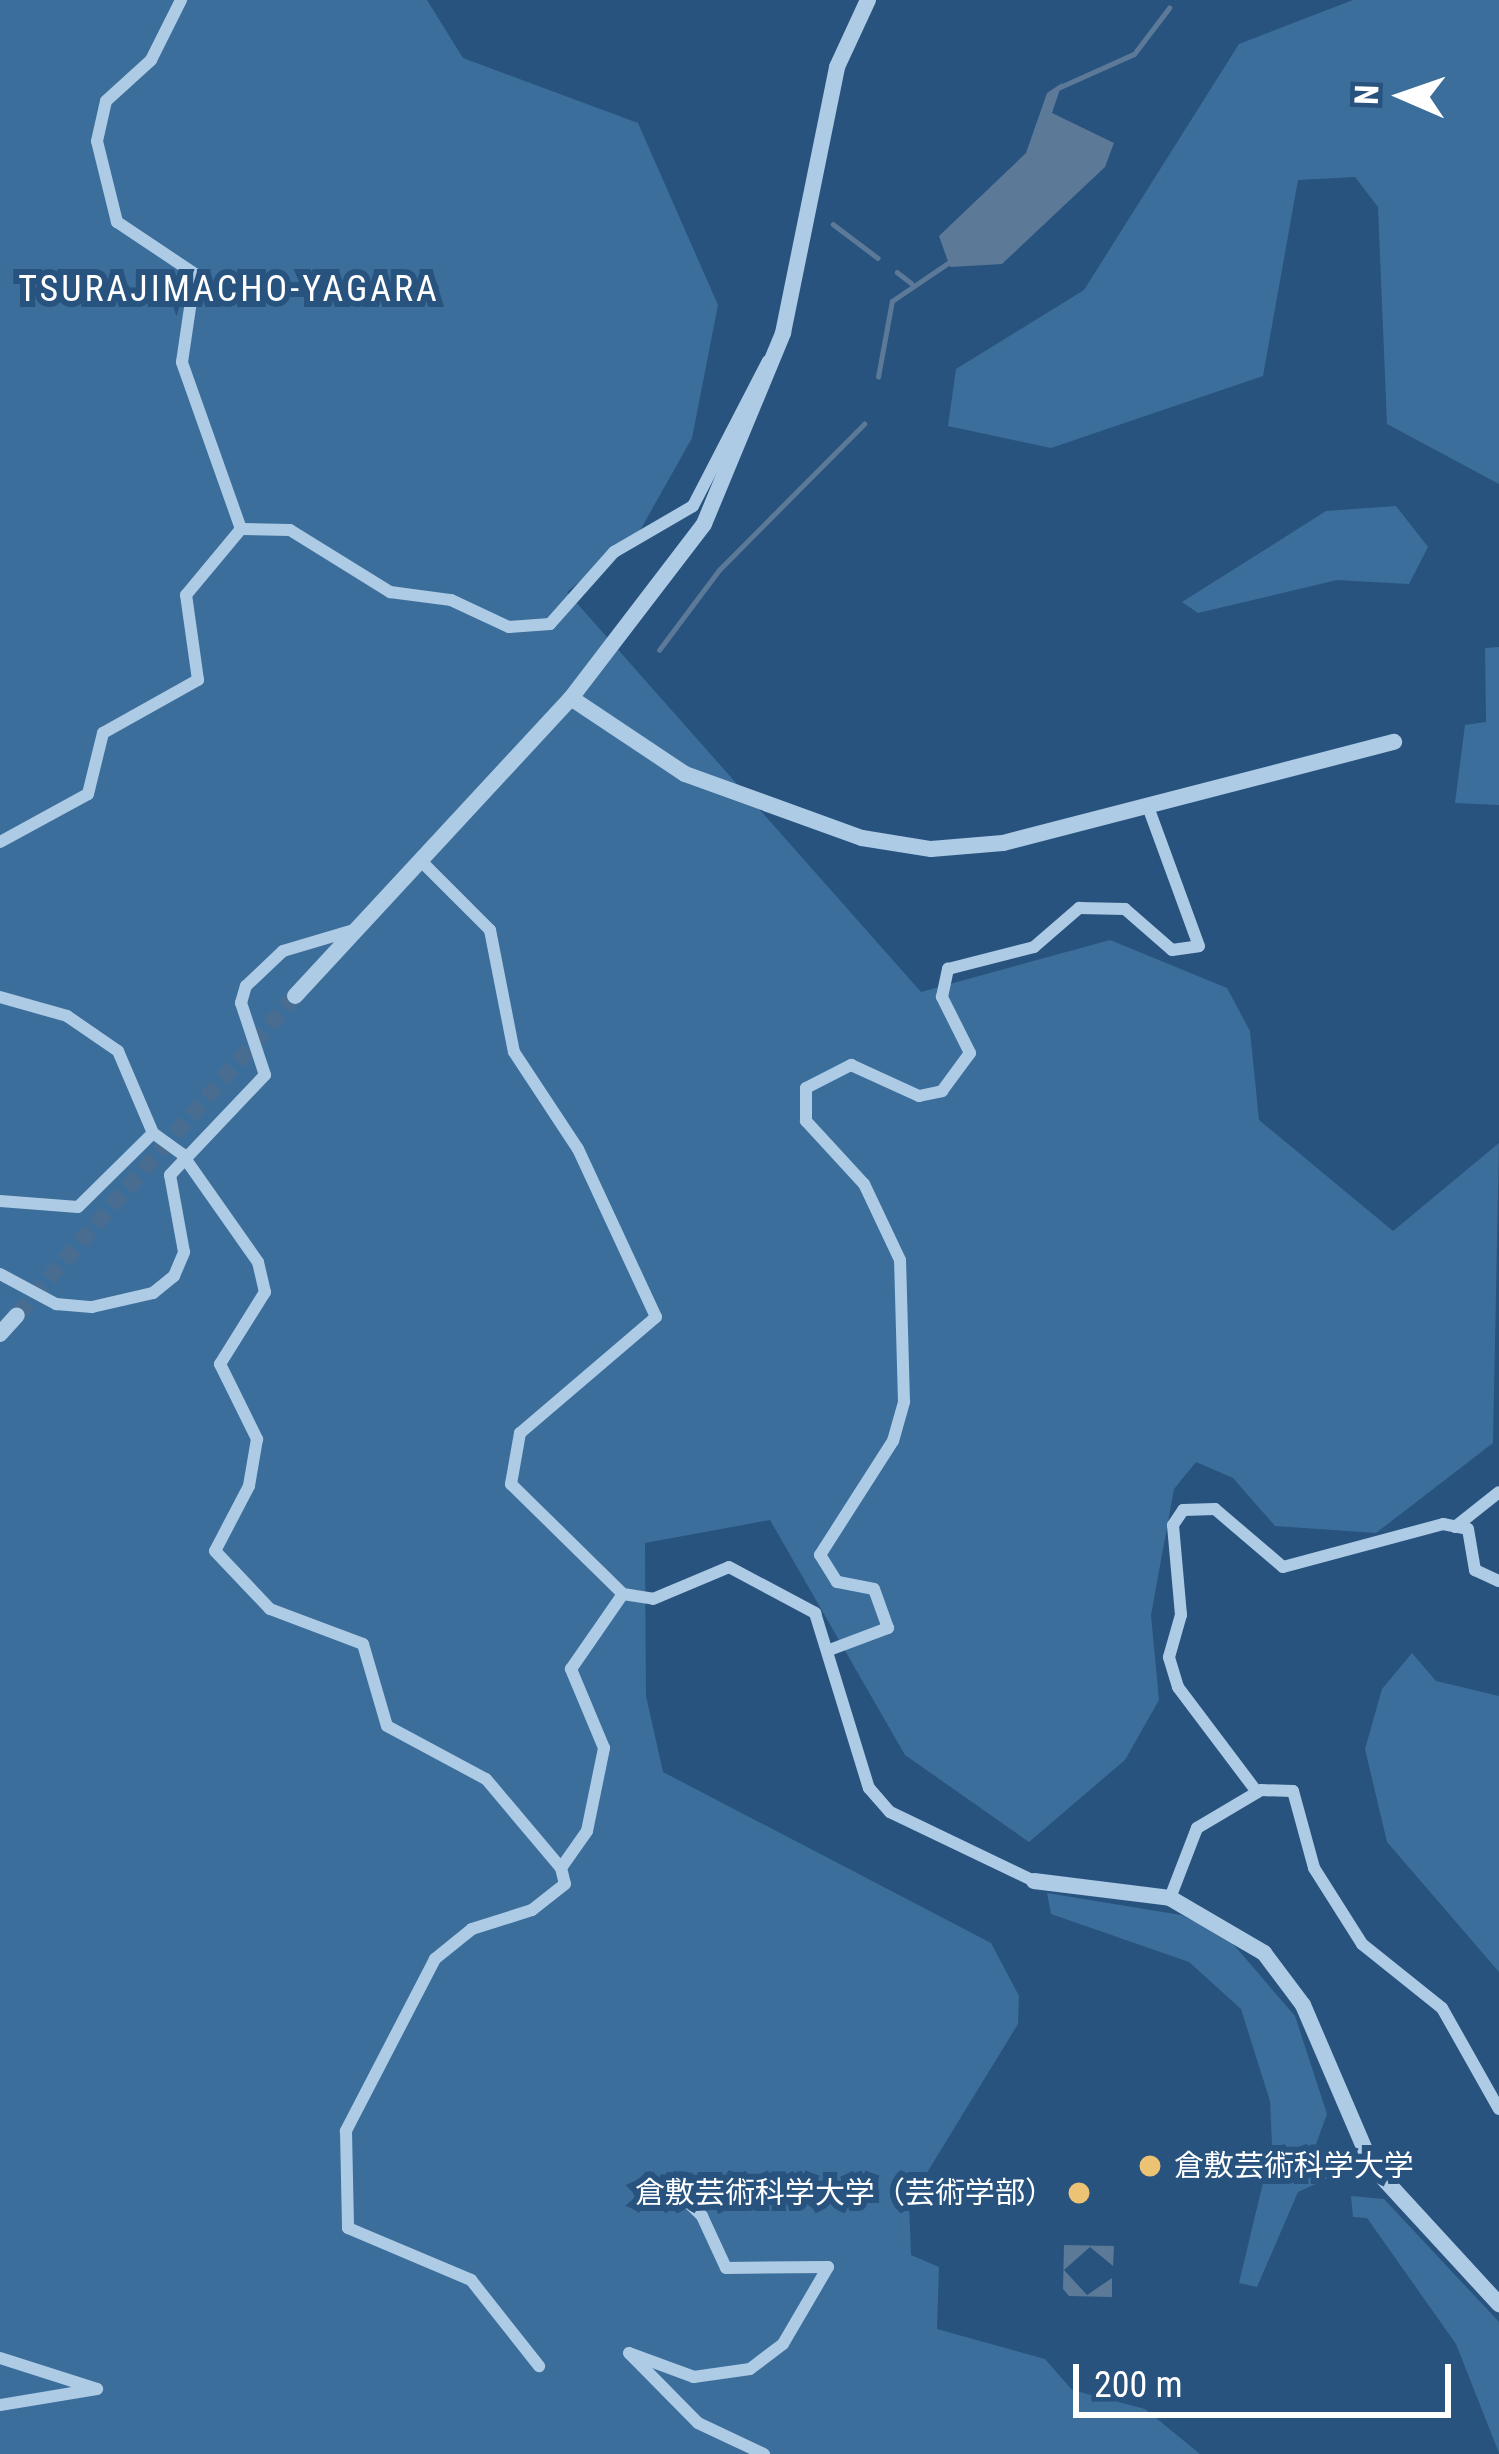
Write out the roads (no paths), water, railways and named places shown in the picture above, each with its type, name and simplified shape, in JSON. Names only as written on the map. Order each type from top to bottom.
[{"type":"street","points":[[181,0],[151,60],[106,101],[97,141],[117,222],[195,274],[182,362],[241,529]]},
{"type":"street","points":[[295,996],[571,698],[704,524],[778,350],[838,67],[868,0]]},
{"type":"street","points":[[241,529],[290,530],[390,592],[451,600],[509,626],[550,625],[614,552],[693,506],[746,387],[778,350]]},
{"type":"street","points":[[0,842],[88,794],[103,733],[199,680],[186,595],[241,529]]},
{"type":"street","points":[[571,698],[685,774],[895,845],[1003,843],[1394,742]]},
{"type":"street","points":[[832,1649],[888,1628],[874,1589],[837,1582],[820,1556],[893,1441],[904,1402],[900,1259],[864,1184],[806,1120],[806,1088],[839,1065],[919,1096],[942,1091],[970,1053],[942,997],[948,969],[1034,947],[1079,908],[1125,909],[1172,950],[1199,946],[1147,804]]},
{"type":"street","points":[[422,862],[490,930],[514,1052],[650,1286],[650,1331],[539,1410],[509,1454],[511,1484],[555,1538],[623,1594],[653,1599],[729,1567],[815,1613],[832,1649],[868,1788],[890,1812],[1034,1881],[1170,1898],[1238,1930],[1286,1978],[1372,2166],[1499,2304]]},
{"type":"street","points":[[0,1274],[70,1307],[153,1294],[184,1252],[170,1175],[182,1154],[234,1118],[266,1075],[241,1004],[246,986],[283,951],[360,928]]},
{"type":"street","points":[[0,997],[68,1016],[118,1051],[153,1133],[182,1154],[258,1262],[266,1292],[220,1364],[257,1439],[249,1486],[214,1550],[270,1610],[363,1644],[387,1726],[486,1779],[561,1868],[565,1884],[532,1910],[472,1929],[435,1959],[346,2131],[348,2228],[471,2280],[539,2366]]},
{"type":"street","points":[[0,1201],[78,1207],[153,1133]]},
{"type":"street","points":[[0,1334],[17,1315]]},
{"type":"street","points":[[1455,1527],[1499,1492]]},
{"type":"street","points":[[1258,1792],[1173,1672],[1173,1525],[1183,1510],[1215,1509],[1283,1567],[1455,1527],[1468,1529],[1482,1579],[1499,1581]]},
{"type":"street","points":[[561,1868],[587,1831],[604,1748],[571,1669],[623,1594]]},
{"type":"street","points":[[1170,1898],[1184,1839],[1258,1792],[1292,1791],[1314,1868],[1362,1943],[1442,2008],[1499,2109]]},
{"type":"street","points":[[670,2185],[702,2216],[726,2268],[828,2267],[783,2344],[750,2369],[694,2377],[629,2353],[698,2423],[764,2454]]},
{"type":"street","points":[[0,2358],[97,2389],[0,2405]]},
{"type":"waterway","points":[[1058,88],[1134,54],[1169,8]]},
{"type":"waterway","points":[[833,224],[878,258]]},
{"type":"waterway","points":[[878,377],[892,301],[951,261]]},
{"type":"waterway","points":[[897,272],[911,283]]},
{"type":"waterway","points":[[659,650],[719,570],[864,424]]},
{"type":"tunnel","points":[[17,1315],[295,996]]},
{"type":"place","name":"倉敷芸術科学大学","points":[[1150,2166]]},
{"type":"place","name":"倉敷芸術科学大学（芸術学部）","points":[[1079,2193]]},
{"type":"district","name":"TSURAJIMACHO-YAGARA","points":[[229,290]]}]
